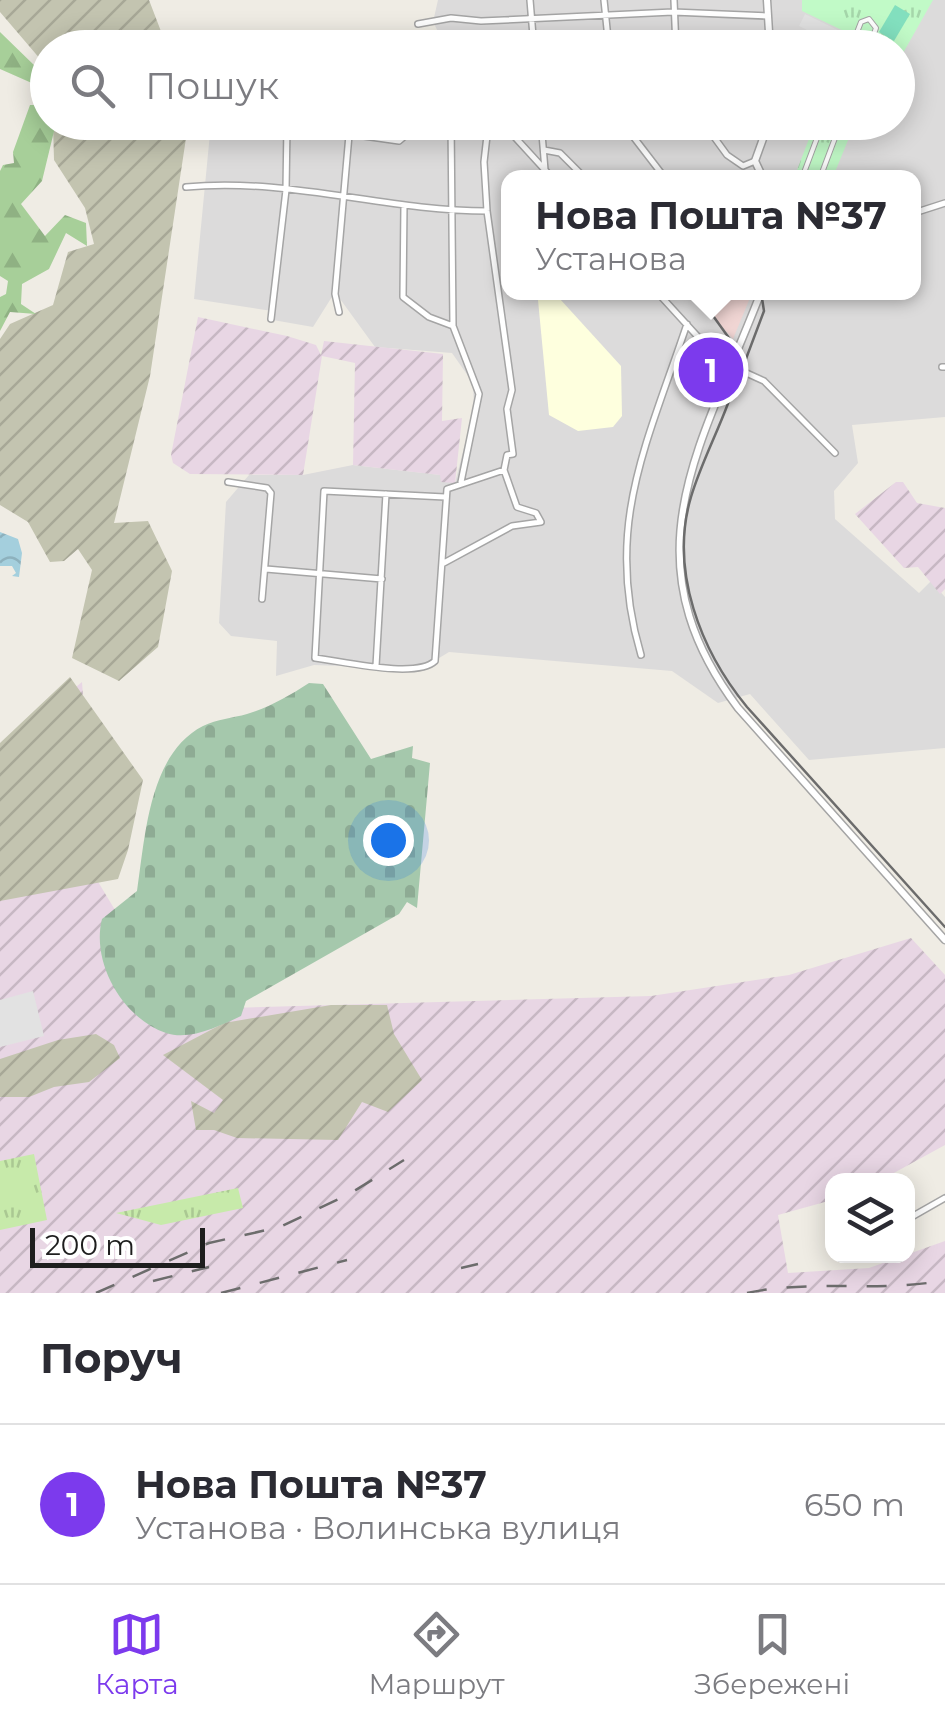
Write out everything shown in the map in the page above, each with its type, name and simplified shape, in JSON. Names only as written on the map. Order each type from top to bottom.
[{"type":"street","points":[[530,0],[532,30]]},
{"type":"street","points":[[604,0],[607,30]]},
{"type":"street","points":[[674,0],[674,30]]},
{"type":"street","points":[[766,0],[768,30]]},
{"type":"street","points":[[418,24],[451,18],[673,12],[767,16]]},
{"type":"street","points":[[858,30],[868,19],[876,25],[874,30]]},
{"type":"street","points":[[272,319],[286,190],[287,140]]},
{"type":"street","points":[[339,312],[335,294],[349,140]]},
{"type":"street","points":[[452,140],[453,326],[479,394],[461,483]]},
{"type":"street","points":[[442,564],[512,526],[541,522],[536,514],[517,507],[504,470],[506,455],[513,454],[507,408],[512,390],[487,211],[487,140]]},
{"type":"street","points":[[518,140],[545,170]]},
{"type":"street","points":[[543,140],[545,170]]},
{"type":"street","points":[[631,140],[658,170]]},
{"type":"street","points":[[716,140],[727,155],[743,166],[755,162]]},
{"type":"street","points":[[760,170],[755,162],[763,140]]},
{"type":"street","points":[[805,170],[816,140]]},
{"type":"street","points":[[823,170],[834,140]]},
{"type":"street","points":[[544,150],[560,153],[576,170]]},
{"type":"street","points":[[186,187],[235,182],[455,211],[487,211]]},
{"type":"street","points":[[921,211],[945,203]]},
{"type":"street","points":[[404,205],[404,297],[428,317],[453,326]]},
{"type":"street","points":[[664,300],[720,361],[764,381],[835,453]]},
{"type":"street","points":[[758,300],[678,518],[682,583],[691,630],[710,670],[738,708],[945,940]]},
{"type":"street","points":[[641,655],[624,582],[625,530],[638,470],[686,324]]},
{"type":"street","points":[[445,497],[328,488],[324,491],[315,658],[424,670],[435,661],[447,489],[504,470]]},
{"type":"street","points":[[228,482],[267,488],[271,498],[262,599]]},
{"type":"street","points":[[376,666],[386,494]]},
{"type":"street","points":[[266,569],[382,579]]},
{"type":"street","points":[[915,1215],[945,1198]]},
{"type":"shaded area","points":[[0,0],[149,0],[160,30],[30,30],[30,47],[0,12]]},
{"type":"shaded area","points":[[438,0],[945,0],[945,417],[852,425],[858,463],[834,491],[835,519],[919,593],[931,581],[945,597],[945,748],[809,760],[750,694],[718,703],[672,671],[449,652],[421,669],[314,665],[276,676],[277,641],[231,636],[219,623],[226,502],[249,475],[303,475],[353,465],[441,475],[455,483],[474,408],[473,383],[452,353],[375,347],[335,292],[313,327],[273,320],[272,311],[194,299],[209,140],[915,140],[915,30],[437,30],[433,22]]},
{"type":"shaded area","points":[[805,14],[838,30],[807,30],[799,26]]},
{"type":"shaded area","points":[[53,140],[186,140],[150,376],[114,523],[148,521],[172,571],[158,647],[119,681],[72,658],[92,570],[78,549],[64,561],[50,562],[28,522],[0,505],[0,339],[10,324],[53,305],[68,252],[94,244],[85,208],[54,160]]},
{"type":"shaded area","points":[[538,300],[561,300],[621,366],[622,416],[613,427],[578,431],[549,415]]},
{"type":"shaded area","points":[[697,300],[749,300],[733,339]]},
{"type":"shaded area","points":[[198,317],[287,336],[316,345],[321,355],[324,341],[443,354],[442,421],[462,418],[455,483],[441,482],[440,475],[353,465],[355,363],[322,356],[303,475],[190,474],[173,463],[171,455]]},
{"type":"shaded area","points":[[896,482],[903,482],[917,503],[945,508],[945,589],[940,594],[918,567],[904,568],[855,514]]},
{"type":"shaded area","points":[[70,677],[143,780],[128,850],[118,879],[0,901],[0,743]]},
{"type":"shaded area","points":[[82,682],[97,880],[154,975],[231,1008],[651,996],[789,975],[911,938],[945,975],[945,1145],[894,1173],[825,1173],[825,1202],[778,1215],[788,1273],[915,1263],[915,1252],[945,1241],[945,1293],[0,1293],[0,749]]},
{"type":"shaded area","points":[[33,991],[44,1036],[0,1047],[0,1000]]},
{"type":"shaded area","points":[[331,1005],[387,1005],[394,1034],[422,1080],[388,1112],[362,1102],[338,1140],[237,1138],[214,1130],[196,1130],[191,1101],[214,1113],[223,1100],[163,1055],[224,1023]]},
{"type":"shaded area","points":[[96,1034],[114,1045],[120,1058],[89,1082],[54,1087],[29,1097],[0,1097],[0,1059],[58,1040]]},
{"type":"green space","points":[[802,0],[933,0],[915,32],[842,30],[802,11]]},
{"type":"green space","points":[[895,5],[910,14],[901,30],[880,30]]},
{"type":"green space","points":[[0,32],[30,61],[30,82],[0,69]]},
{"type":"green space","points":[[30,105],[30,140],[52,140],[42,181],[21,204],[45,236],[65,215],[86,223],[87,246],[66,233],[49,269],[22,284],[21,304],[36,314],[10,312],[0,331],[0,297],[6,294],[8,281],[0,276],[0,171],[3,165],[14,163],[13,152]]},
{"type":"green space","points":[[809,140],[848,140],[836,170],[797,170]]},
{"type":"green space","points":[[309,683],[323,684],[371,759],[413,746],[412,758],[430,763],[417,908],[407,902],[399,914],[246,1001],[241,1016],[194,1034],[166,1033],[136,1015],[113,986],[101,953],[100,936],[102,919],[137,891],[147,824],[160,777],[185,739],[203,726],[264,708]]},
{"type":"green space","points":[[34,1154],[47,1220],[0,1230],[0,1161]]},
{"type":"green space","points":[[238,1188],[243,1208],[161,1225],[116,1213]]},
{"type":"water","points":[[0,532],[18,539],[22,553],[19,577],[12,576],[16,573],[12,566],[0,566]]},
{"type":"tram line","points":[[712,300],[711,313],[734,345],[739,366],[730,399],[696,481],[685,525],[687,581],[703,635],[730,685],[747,707],[945,927]]},
{"type":"tram line","points":[[741,372],[764,311],[762,300]]},
{"type":"railway","points":[[96,1293],[209,1243],[280,1227],[351,1193],[404,1160]]},
{"type":"railway","points":[[221,1293],[347,1260]]},
{"type":"railway","points":[[461,1268],[478,1264]]},
{"type":"railway","points":[[153,1281],[209,1267]]},
{"type":"railway","points":[[747,1293],[945,1280]]},
{"type":"place","name":"Нова Пошта №37","points":[[711,370]]}]
